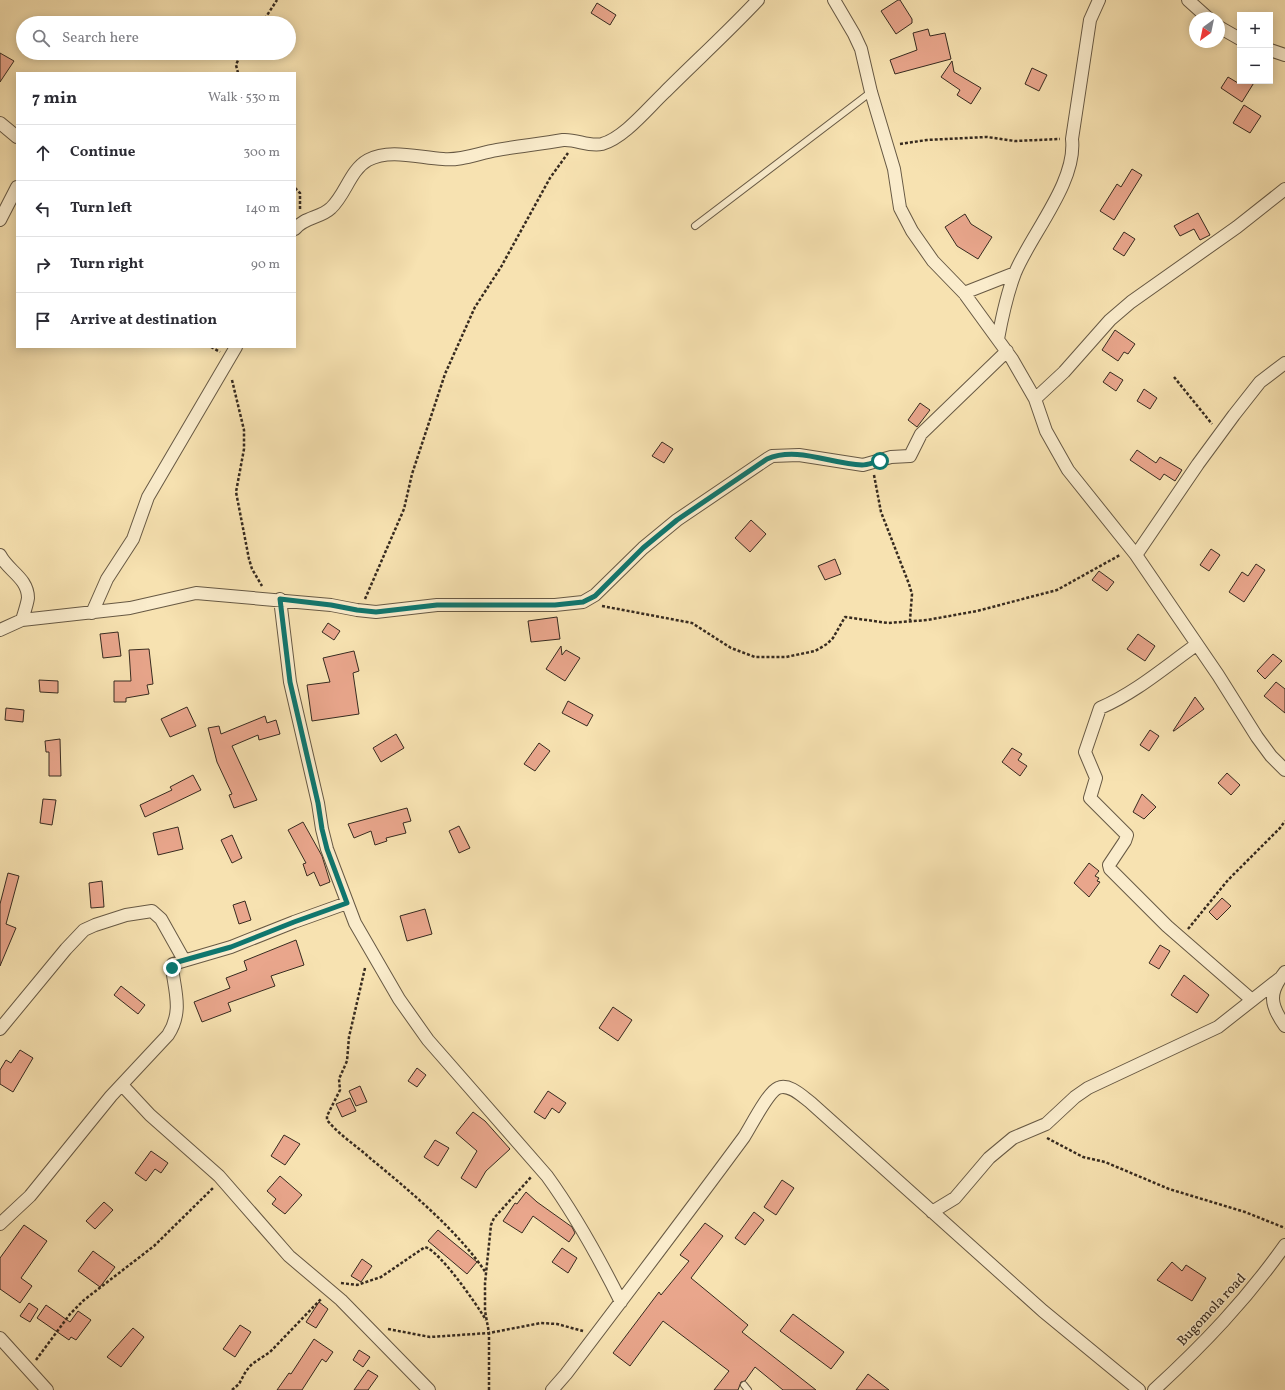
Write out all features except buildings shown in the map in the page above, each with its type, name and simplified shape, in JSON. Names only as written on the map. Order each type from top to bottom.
[{"type":"street","points":[[298,226],[324,214],[332,208],[356,171],[374,157],[408,154],[455,159],[497,150],[570,139],[586,144],[602,144],[622,132],[758,0]]},
{"type":"street","points":[[834,0],[861,49],[871,92],[888,146],[900,208],[912,231],[933,260],[964,293],[1007,351],[1035,399],[1046,431],[1068,470],[1133,552],[1218,675],[1257,737],[1271,756],[1285,770]]},
{"type":"street","points":[[998,339],[1015,273],[1059,193],[1073,151],[1072,139],[1090,20],[1099,0]]},
{"type":"street","points":[[1188,0],[1201,12]]},
{"type":"street","points":[[1225,30],[1237,37]]},
{"type":"street","points":[[1273,51],[1285,54]]},
{"type":"street","points":[[0,124],[16,136]]},
{"type":"street","points":[[0,220],[16,189]]},
{"type":"street","points":[[1035,399],[1064,372],[1110,320],[1131,302],[1237,228],[1285,189]]},
{"type":"street","points":[[964,293],[1015,273]]},
{"type":"street","points":[[92,613],[107,579],[133,538],[148,497],[227,365],[236,348]]},
{"type":"street","points":[[0,630],[22,620],[92,613],[156,603],[188,594],[275,599],[376,612],[437,605],[555,605],[583,602],[595,596],[643,548],[677,520],[772,456],[799,455],[863,465],[891,457],[910,456],[921,434],[1007,351]]},
{"type":"street","points":[[1133,552],[1260,382],[1285,363]]},
{"type":"street","points":[[0,555],[5,564],[22,580],[25,585],[28,598],[22,620]]},
{"type":"street","points":[[275,599],[290,682],[318,803],[322,829],[327,849],[355,923],[369,950],[408,1013],[428,1040],[561,1195],[594,1250],[621,1302]]},
{"type":"street","points":[[1196,645],[1146,682],[1114,702],[1100,708],[1085,752],[1096,778],[1091,800],[1123,829],[1127,835],[1109,867],[1181,938],[1252,1000]]},
{"type":"street","points":[[0,1224],[30,1196],[111,1096],[172,1029],[178,1010],[172,966],[174,963],[231,947],[347,903]]},
{"type":"street","points":[[0,1029],[66,949],[84,930],[95,925],[126,915],[152,911],[161,919],[184,960]]},
{"type":"street","points":[[932,1212],[955,1198],[982,1165],[1013,1138],[1046,1124],[1075,1097],[1088,1088],[1218,1027],[1282,976]]},
{"type":"street","points":[[1282,976],[1273,994],[1273,1006],[1285,1026]]},
{"type":"street","points":[[122,1085],[150,1115],[224,1182],[289,1256],[330,1289],[402,1360],[429,1390]]},
{"type":"street","points":[[552,1390],[621,1302],[748,1130],[763,1106],[779,1087],[793,1090],[810,1102],[1043,1311],[1139,1390]]},
{"type":"street","name":"Bugomola road","points":[[1154,1390],[1207,1340],[1232,1313],[1264,1274],[1285,1245]]},
{"type":"street","points":[[0,1338],[46,1390]]},
{"type":"lane","points":[[695,226],[871,92]]},
{"type":"path","points":[[267,16],[277,0]]},
{"type":"path","points":[[238,60],[236,64],[238,72]]},
{"type":"path","points":[[888,146],[927,140],[987,137],[1015,141],[1072,139]]},
{"type":"path","points":[[360,611],[404,509],[412,474],[445,374],[475,307],[501,267],[558,166],[568,154],[586,144]]},
{"type":"path","points":[[296,189],[300,193],[298,226]]},
{"type":"path","points":[[227,365],[237,395],[244,430],[244,448],[237,480],[236,500],[252,569],[275,599]]},
{"type":"path","points":[[1174,377],[1220,434]]},
{"type":"path","points":[[871,463],[881,512],[912,594],[910,620]]},
{"type":"path","points":[[583,602],[692,623],[732,648],[755,657],[786,657],[815,650],[827,644],[833,638],[845,617],[888,623],[910,620],[927,620],[977,610],[1057,590],[1133,552]]},
{"type":"path","points":[[1181,938],[1228,880],[1280,828],[1285,821]]},
{"type":"path","points":[[369,950],[349,1037],[347,1061],[339,1079],[340,1090],[327,1116],[327,1120],[398,1181],[474,1254],[486,1274]]},
{"type":"path","points":[[1033,1130],[1083,1157],[1105,1162],[1169,1189],[1245,1212],[1285,1228]]},
{"type":"path","points":[[489,1390],[489,1333],[485,1311],[486,1274],[492,1222],[539,1168]]},
{"type":"path","points":[[28,1370],[70,1314],[84,1300],[154,1246],[212,1189],[224,1182]]},
{"type":"path","points":[[319,1280],[357,1286],[364,1284],[381,1277],[422,1248],[428,1248],[435,1254],[474,1302],[487,1322]]},
{"type":"path","points":[[232,1390],[239,1384],[246,1371],[252,1364],[270,1352],[299,1324],[330,1289]]},
{"type":"path","points":[[387,1328],[430,1338],[489,1333],[541,1323],[557,1324],[596,1335]]},
{"type":"route","points":[[172,968],[174,963],[231,947],[347,903],[327,849],[302,731],[294,704],[285,652],[280,599],[376,612],[437,605],[555,605],[583,602],[590,600],[595,596],[643,548],[677,520],[718,494],[759,462],[772,456],[799,455],[863,465],[880,461]]}]
